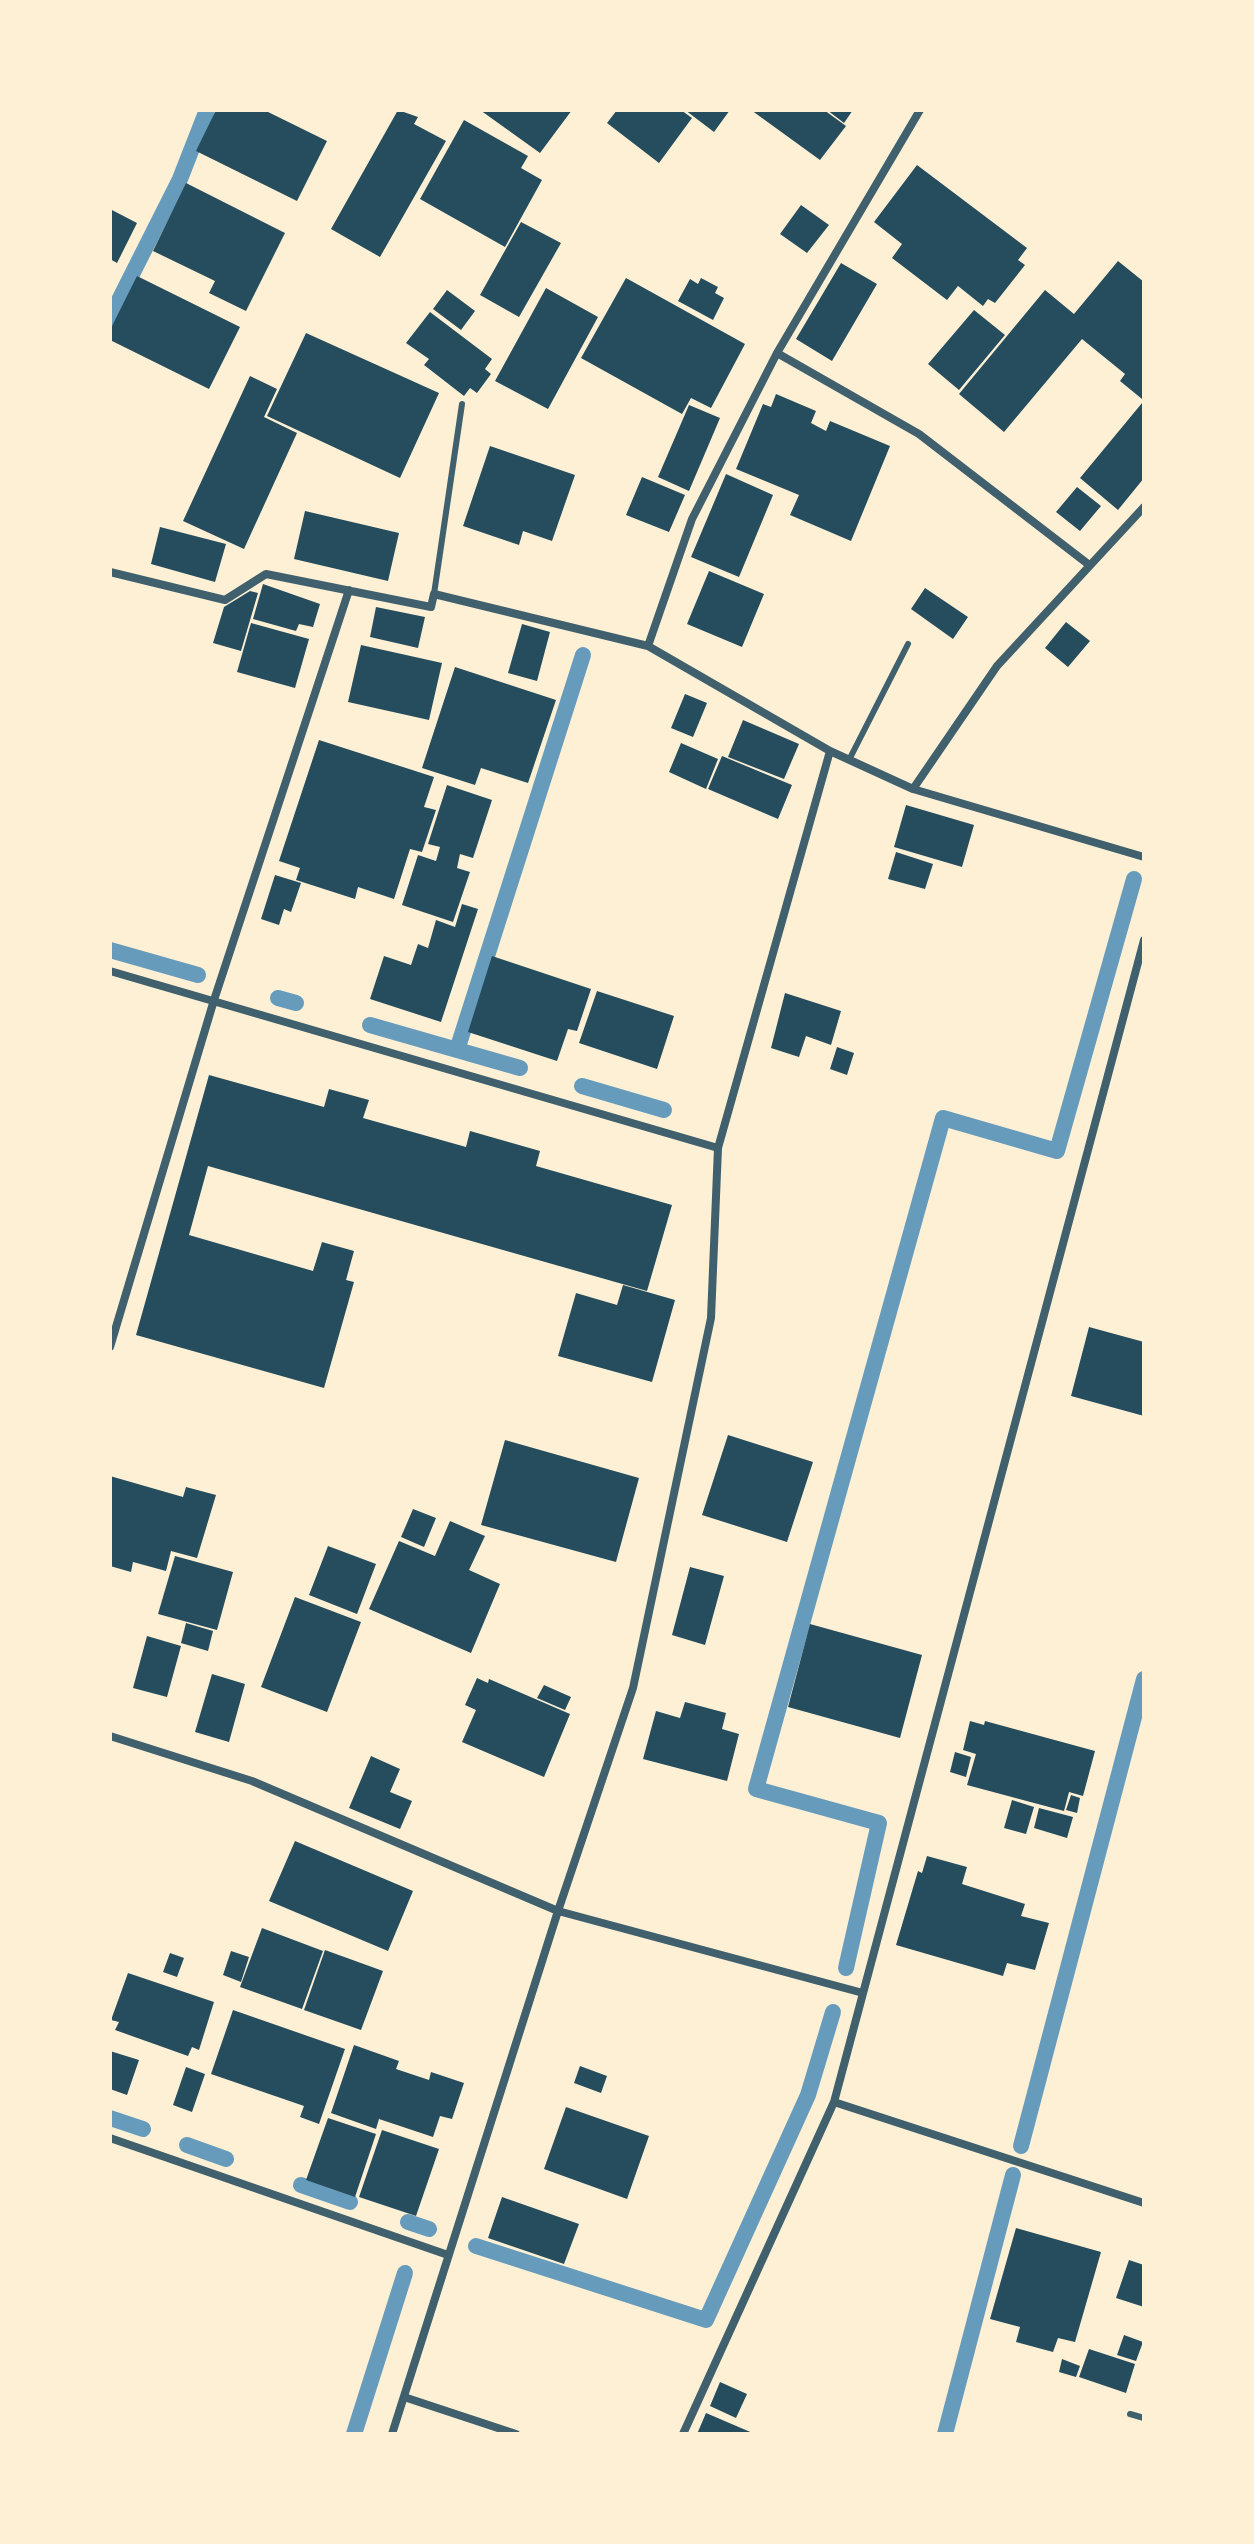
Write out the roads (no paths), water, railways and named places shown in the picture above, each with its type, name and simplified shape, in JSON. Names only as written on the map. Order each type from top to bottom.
[{"type":"street","points":[[648,646],[692,519],[777,353],[920,110]]},
{"type":"street","points":[[777,353],[919,434],[1088,564]]},
{"type":"street","points":[[913,789],[997,666],[1088,564],[1144,507]]},
{"type":"street","points":[[110,572],[225,600],[266,574],[431,607],[434,594],[648,646],[830,751],[913,789],[1144,857]]},
{"type":"street","points":[[110,1347],[214,1000],[349,590]]},
{"type":"street","points":[[392,2434],[558,1911],[633,1688],[711,1318],[718,1148],[830,751]]},
{"type":"street","points":[[683,2434],[834,2102],[1144,940]]},
{"type":"street","points":[[110,971],[718,1148]]},
{"type":"street","points":[[110,1736],[252,1781],[558,1911],[863,1993]]},
{"type":"street","points":[[834,2102],[1144,2203]]},
{"type":"street","points":[[110,2138],[448,2255]]},
{"type":"street","points":[[404,2397],[516,2434]]},
{"type":"lane","points":[[434,594],[462,404]]},
{"type":"lane","points":[[849,760],[908,644]]},
{"type":"lane","points":[[1130,2414],[1144,2418]]},
{"type":"waterway","points":[[110,318],[180,179],[207,110]]},
{"type":"waterway","points":[[457,1050],[583,655]]},
{"type":"waterway","points":[[846,1968],[879,1823],[756,1789],[943,1118],[1057,1151],[1134,879]]},
{"type":"waterway","points":[[110,950],[198,975]]},
{"type":"waterway","points":[[278,998],[296,1003]]},
{"type":"waterway","points":[[370,1025],[520,1068]]},
{"type":"waterway","points":[[582,1086],[664,1110]]},
{"type":"waterway","points":[[1021,2146],[1144,1679]]},
{"type":"waterway","points":[[476,2246],[706,2320],[808,2095],[833,2012]]},
{"type":"waterway","points":[[110,2118],[143,2129]]},
{"type":"waterway","points":[[187,2145],[226,2159]]},
{"type":"waterway","points":[[945,2434],[1013,2175]]},
{"type":"waterway","points":[[301,2185],[350,2202]]},
{"type":"waterway","points":[[408,2222],[429,2229]]},
{"type":"waterway","points":[[354,2434],[405,2273]]}]
